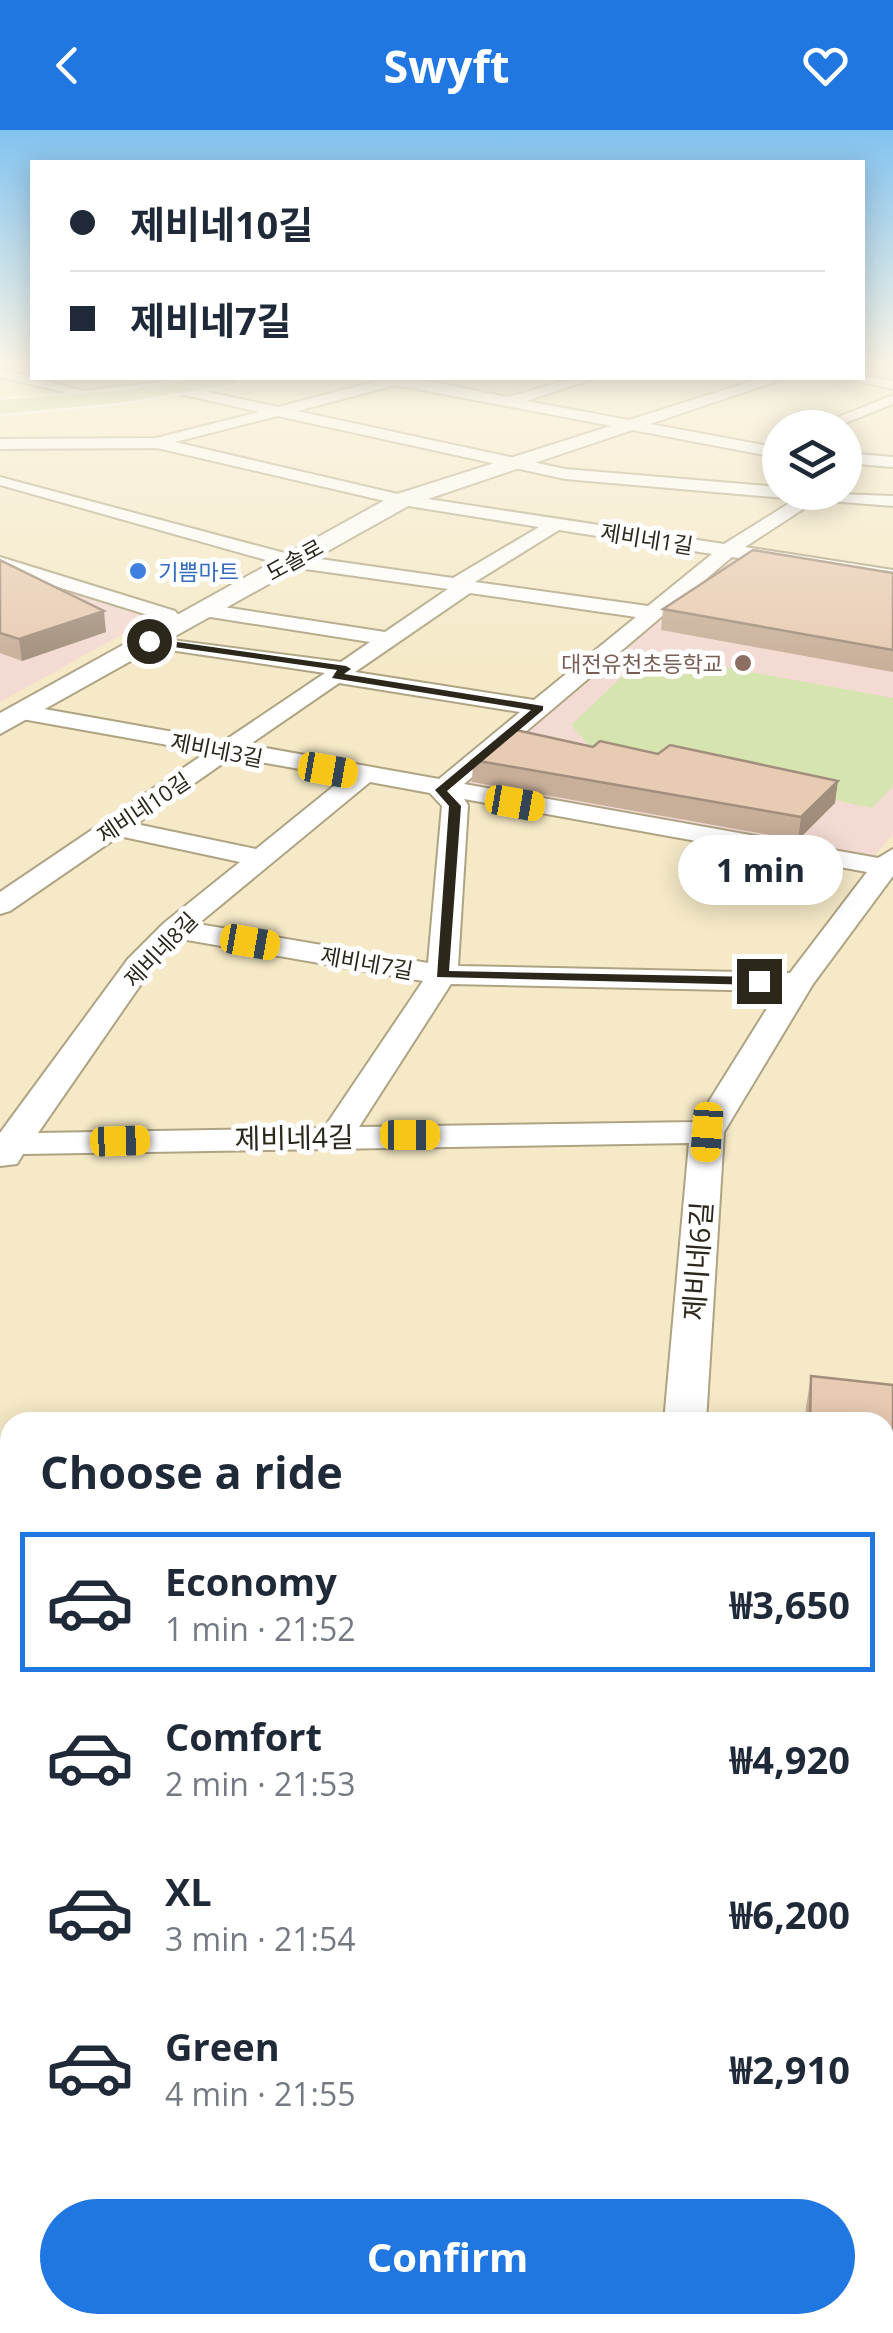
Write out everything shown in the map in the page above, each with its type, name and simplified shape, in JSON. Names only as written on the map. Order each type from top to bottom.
[{"type":"street","name":"제비네1길","points":[[249,464],[402,500],[893,576]]},
{"type":"street","name":"도솔로","points":[[11,718],[402,500],[512,464]]},
{"type":"street","points":[[518,464],[565,474],[762,490]]},
{"type":"street","points":[[2,482],[42,472]]},
{"type":"street","points":[[2,482],[291,561],[653,613]]},
{"type":"street","points":[[862,498],[893,501]]},
{"type":"street","points":[[441,790],[728,550],[789,510]]},
{"type":"street","name":"제비네10길","points":[[0,904],[556,524]]},
{"type":"street","points":[[0,563],[168,615],[176,625]]},
{"type":"street","points":[[204,610],[296,617],[390,639]]},
{"type":"street","points":[[236,653],[296,617]]},
{"type":"street","points":[[149,641],[539,708]]},
{"type":"street","name":"제비네3길","points":[[11,718],[226,750],[441,790],[889,862]]},
{"type":"street","name":"제비네8길","points":[[4,1150],[139,964],[174,928],[362,776]]},
{"type":"street","name":"제비네7길","points":[[336,1136],[442,974],[455,806],[441,790]]},
{"type":"street","points":[[114,827],[260,858]]},
{"type":"street","name":"제비네6길","points":[[685,1412],[707,1132],[799,982],[889,862]]},
{"type":"street","name":"제비네7길","points":[[174,928],[442,974],[799,982]]},
{"type":"street","name":"제비네4길","points":[[4,1150],[336,1136],[707,1132]]},
{"type":"shaded area","name":"대전유천초등학교","points":[[728,550],[893,576],[893,834],[869,862],[446,786]]},
{"type":"shaded area","points":[[0,567],[153,617],[0,702]]},
{"type":"green space","points":[[647,653],[893,698],[893,786],[872,808],[590,747],[571,725]]},
{"type":"building","points":[[753,550],[893,573],[893,650],[663,609]]},
{"type":"building","points":[[0,560],[104,611],[19,639],[0,633]]},
{"type":"building","points":[[516,730],[593,747],[600,741],[658,754],[670,745],[838,781],[801,817],[473,760]]},
{"type":"building","points":[[811,1376],[893,1385],[893,1412],[810,1412]]},
{"type":"place","name":"기쁨마트","points":[[138,571]]},
{"type":"place","name":"대전유천초등학교","points":[[743,663]]},
{"type":"route","points":[[149,641],[346,669],[336,676],[539,708],[441,790],[455,806],[442,974],[759,981]]}]
